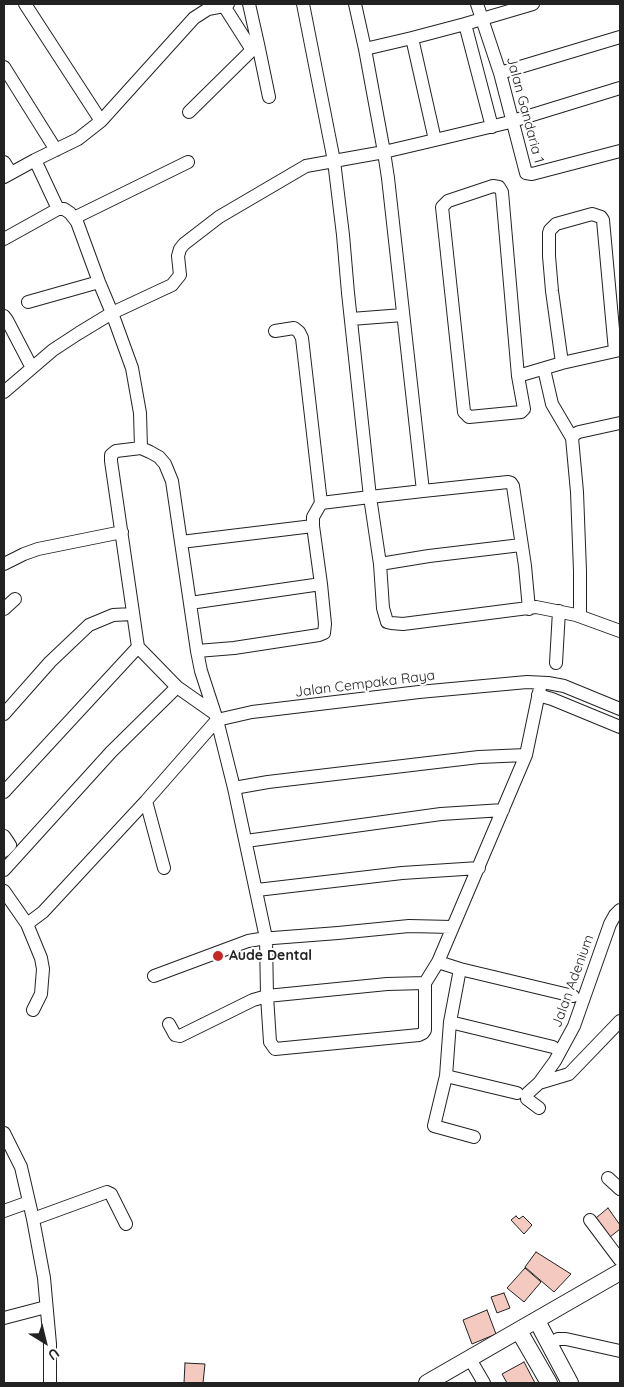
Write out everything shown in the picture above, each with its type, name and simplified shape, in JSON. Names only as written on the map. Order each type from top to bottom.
[{"type":"main road","points":[[427,1383],[620,1272]]},
{"type":"main road","points":[[537,1321],[570,1383]]},
{"type":"main road","points":[[520,1330],[549,1383]]},
{"type":"street","points":[[25,4],[101,121]]},
{"type":"street","points":[[249,4],[255,47],[269,97]]},
{"type":"street","points":[[303,4],[334,161],[385,618],[391,624],[403,624],[543,609],[580,616],[620,631]]},
{"type":"street","points":[[355,4],[388,178],[423,491]]},
{"type":"street","name":"Jalan Gandaria 1","points":[[477,4],[500,73],[502,124],[526,172],[528,174],[620,151]]},
{"type":"street","points":[[365,49],[465,24],[533,4]]},
{"type":"street","points":[[6,171],[35,160],[78,139],[101,121],[194,18],[208,9],[226,5],[255,47]]},
{"type":"street","points":[[465,24],[502,124]]},
{"type":"street","points":[[500,73],[620,37]]},
{"type":"street","points":[[412,38],[435,140]]},
{"type":"street","points":[[189,112],[255,47]]},
{"type":"street","points":[[4,67],[56,150]]},
{"type":"street","points":[[4,392],[53,350],[112,313],[172,285],[180,275],[178,256],[184,244],[218,217],[306,166],[384,152],[502,124],[620,88]]},
{"type":"street","points":[[35,160],[58,209]]},
{"type":"street","points":[[74,218],[188,162]]},
{"type":"street","points":[[531,373],[522,411],[469,417],[466,414],[442,207],[448,201],[493,186],[499,186],[502,192],[531,373],[572,438],[577,492],[580,616]]},
{"type":"street","points":[[4,239],[58,209],[64,209],[78,224],[132,368],[140,413],[141,448]]},
{"type":"street","points":[[531,373],[562,363],[618,350],[602,220],[601,217],[592,214],[556,224],[549,233],[552,291],[562,363]]},
{"type":"street","points":[[28,302],[99,282]]},
{"type":"street","points":[[351,319],[403,315]]},
{"type":"street","points":[[4,316],[32,368]]},
{"type":"street","points":[[197,651],[234,648],[319,636],[324,633],[325,624],[321,584],[313,526],[313,517],[320,503],[302,338],[294,328],[276,331]]},
{"type":"street","points":[[572,438],[574,434],[579,432],[620,423]]},
{"type":"street","points":[[216,716],[177,687],[138,647],[111,455],[116,452],[141,448],[159,457],[170,472],[197,651],[216,716],[234,788],[256,890],[262,998],[270,1042],[276,1049],[419,1035],[425,1030],[425,982]]},
{"type":"street","points":[[320,503],[511,483],[528,586],[543,609],[556,663]]},
{"type":"street","points":[[181,542],[313,526]]},
{"type":"street","points":[[4,564],[24,554],[38,550],[122,532]]},
{"type":"street","points":[[380,564],[521,545]]},
{"type":"street","points":[[190,604],[321,584]]},
{"type":"street","points":[[4,609],[15,599]]},
{"type":"street","points":[[4,714],[50,662],[89,625],[113,615],[132,614]]},
{"type":"street","points":[[4,792],[138,647]]},
{"type":"street","name":"Jalan Cempaka Raya","points":[[216,716],[518,683],[547,690]]},
{"type":"street","points":[[547,690],[564,686],[620,709]]},
{"type":"street","points":[[4,870],[111,752],[177,687]]},
{"type":"street","points":[[547,690],[620,727]]},
{"type":"street","points":[[474,1137],[434,1126],[446,1076],[450,1022],[452,928],[526,755],[547,690]]},
{"type":"street","points":[[27,924],[47,909],[60,892],[146,801],[216,716]]},
{"type":"street","points":[[234,788],[268,782],[480,758],[526,755]]},
{"type":"street","points":[[146,801],[164,868]]},
{"type":"street","points":[[246,841],[442,814],[504,810]]},
{"type":"street","points":[[4,836],[10,845],[4,851]]},
{"type":"street","points":[[256,890],[393,874],[479,868]]},
{"type":"street","points":[[4,891],[27,924],[44,969],[41,994],[33,1010]]},
{"type":"street","name":"Jalan Adenium","points":[[539,1108],[527,1098],[528,1093],[555,1060],[574,1026],[610,924],[620,910]]},
{"type":"street","points":[[154,976],[258,939],[338,934],[409,926],[452,928]]},
{"type":"street","points":[[169,1024],[175,1035],[180,1036],[262,998],[387,984],[425,982],[450,965],[573,996]]},
{"type":"street","points":[[538,1083],[569,1074],[620,1021]]},
{"type":"street","points":[[450,1022],[552,1047]]},
{"type":"street","points":[[446,1076],[517,1093]]},
{"type":"street","points":[[4,1133],[20,1167],[33,1219],[44,1278],[50,1344],[50,1383]]},
{"type":"street","points":[[608,1178],[620,1189]]},
{"type":"street","points":[[33,1219],[107,1192],[111,1194],[126,1224]]},
{"type":"street","points":[[4,1211],[29,1202]]},
{"type":"street","points":[[590,1220],[620,1260]]},
{"type":"street","points":[[4,1318],[46,1306]]},
{"type":"street","points":[[549,1345],[558,1339],[566,1339],[620,1351]]},
{"type":"street","points":[[470,1359],[484,1383]]},
{"type":"building","points":[[608,1208],[620,1225],[620,1229],[610,1237],[596,1218]]},
{"type":"building","points":[[516,1216],[519,1219],[523,1216],[532,1225],[524,1234],[511,1220]]},
{"type":"building","points":[[536,1252],[571,1274],[554,1292],[525,1267]]},
{"type":"building","points":[[525,1268],[541,1282],[524,1302],[507,1288]]},
{"type":"building","points":[[504,1293],[510,1308],[497,1313],[491,1297]]},
{"type":"building","points":[[487,1310],[496,1334],[472,1344],[463,1320]]},
{"type":"building","points":[[524,1362],[535,1383],[507,1383],[502,1374]]},
{"type":"building","points":[[185,1363],[205,1364],[203,1383],[184,1383]]},
{"type":"place","name":"Aude Dental","points":[[218,956]]}]
